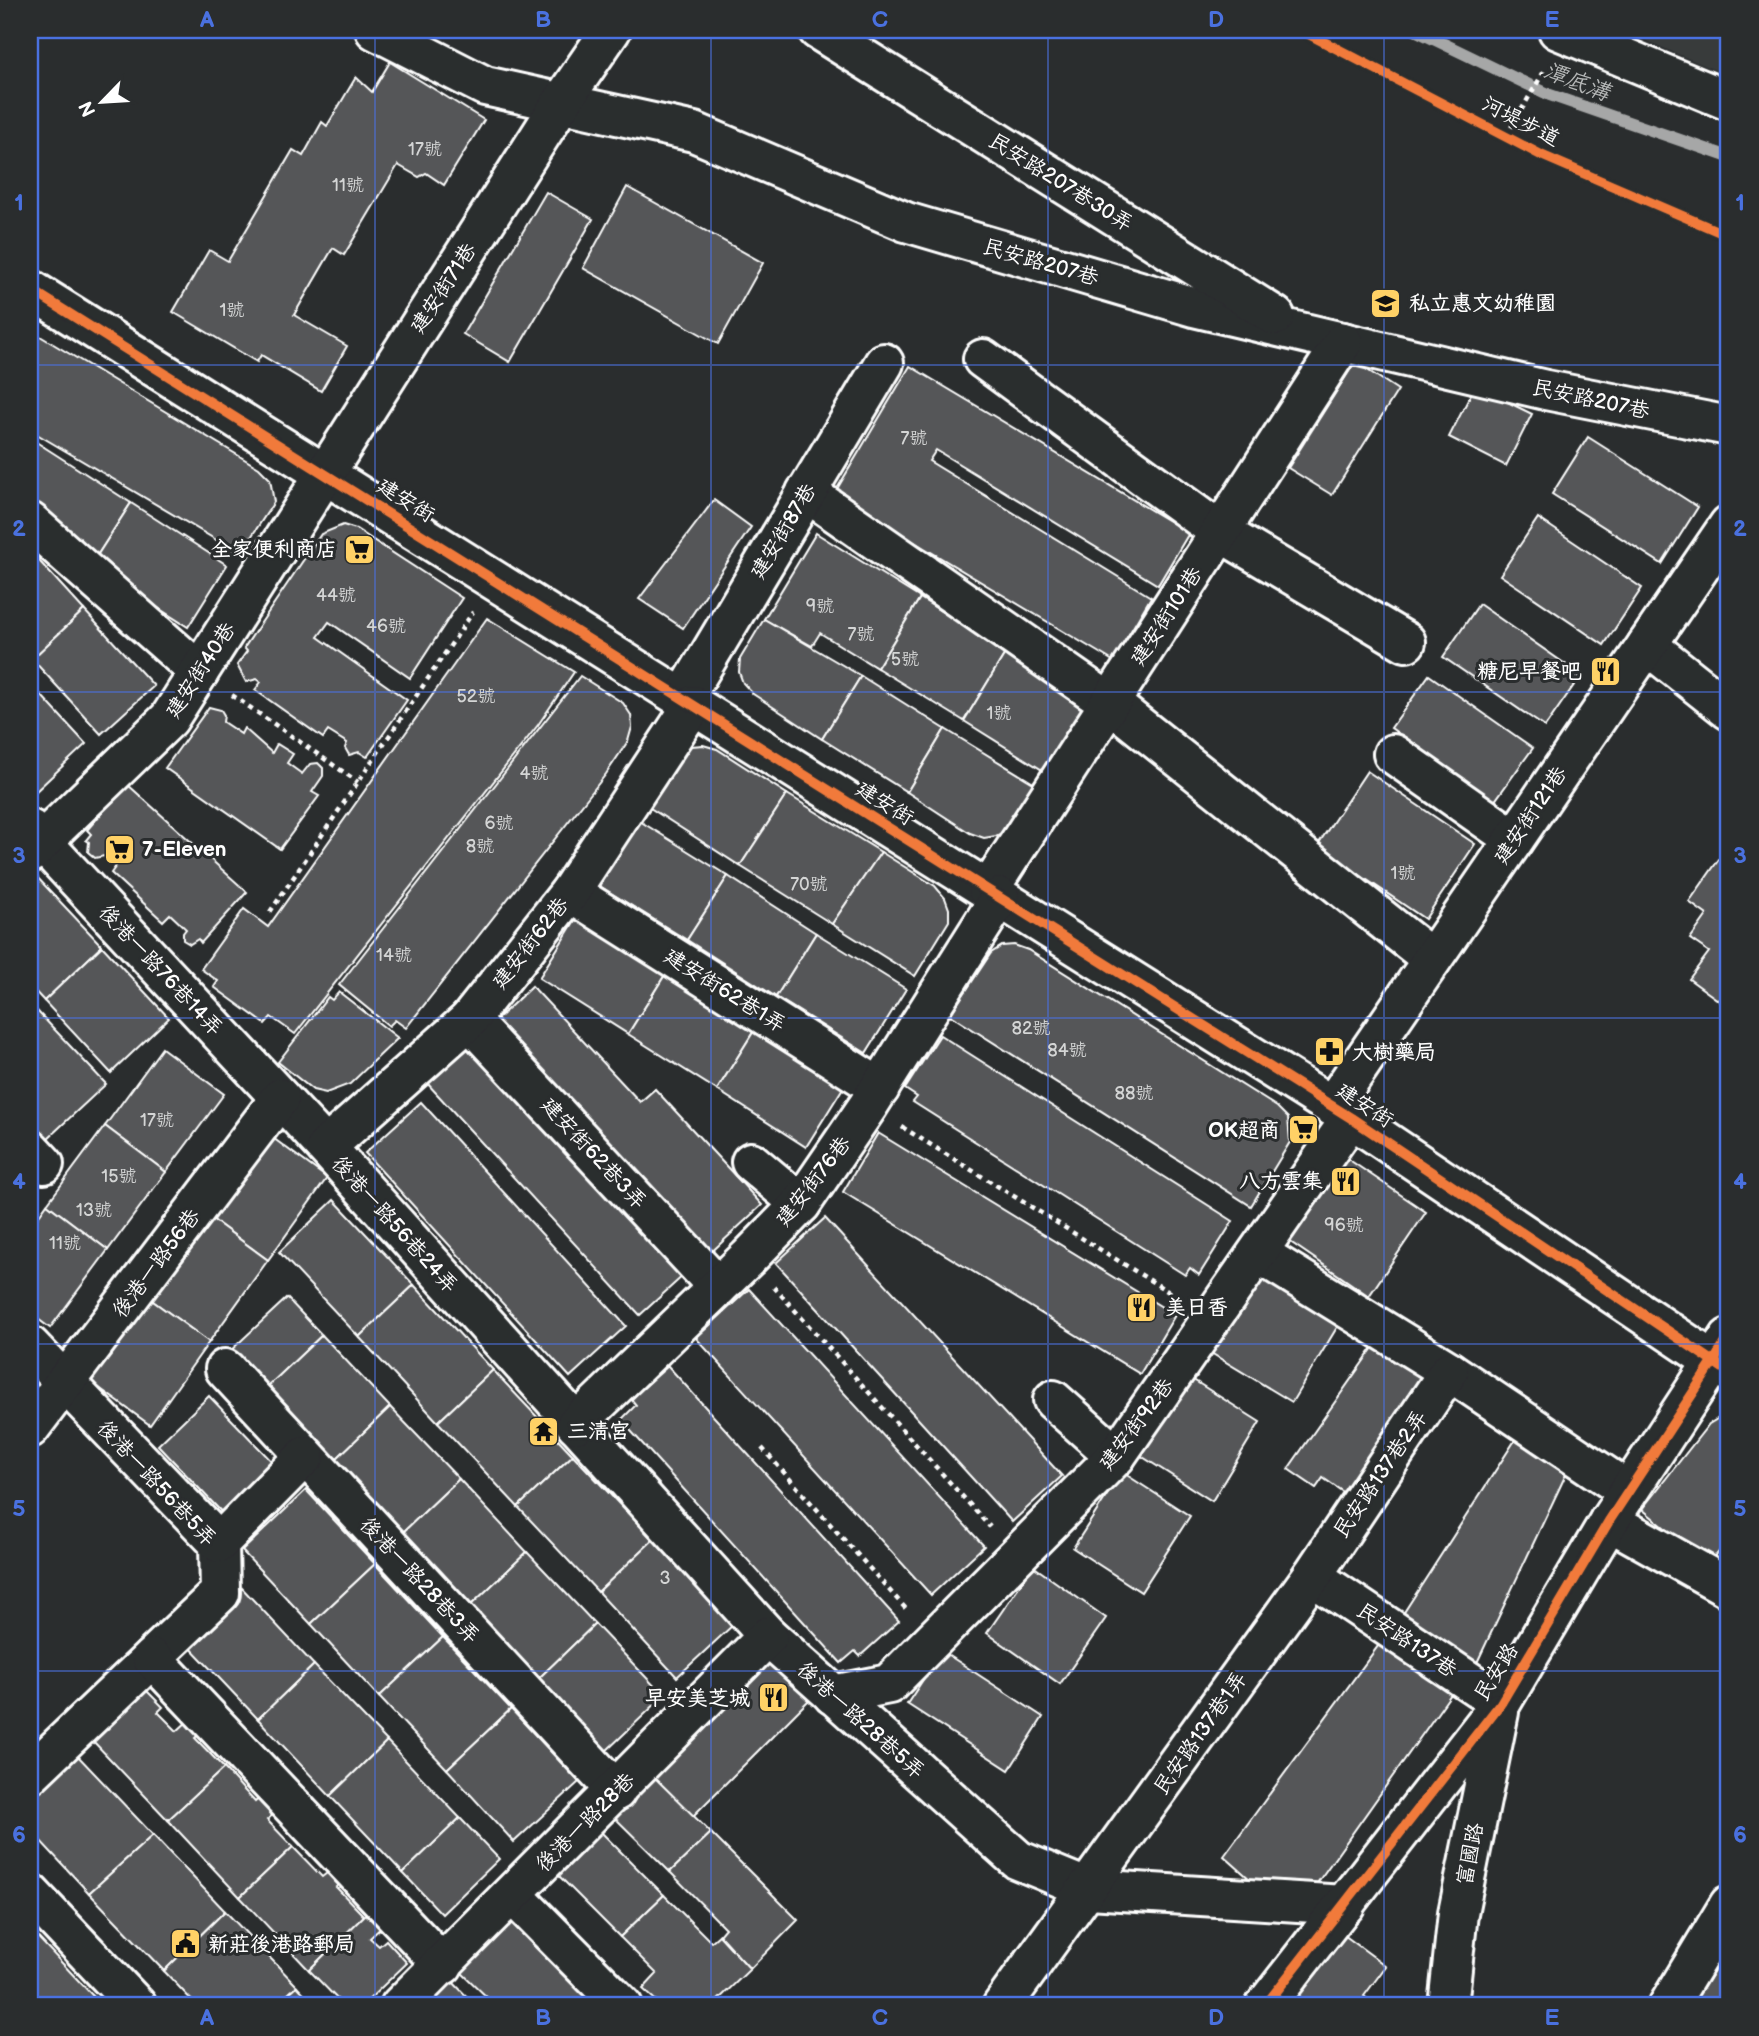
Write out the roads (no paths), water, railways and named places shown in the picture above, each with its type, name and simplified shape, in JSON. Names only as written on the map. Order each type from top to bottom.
[{"type":"street","name":"民安路207巷","points":[[375,30],[485,86],[694,132],[906,222],[1194,307],[1546,390],[1729,426]]},
{"type":"street","name":"建安街71巷","points":[[325,472],[561,103],[611,30]]},
{"type":"street","name":"民安路207巷30弄","points":[[818,30],[1304,334]]},
{"type":"street","points":[[1555,44],[1729,101]]},
{"type":"street","name":"建安街","points":[[30,289],[1341,1112],[1724,1357]]},
{"type":"street","name":"建安街101巷","points":[[994,894],[1110,703],[1343,342]]},
{"type":"street","points":[[983,359],[1220,532],[1406,642]]},
{"type":"street","name":"建安街87巷","points":[[688,702],[806,492],[884,363]]},
{"type":"street","name":"建安街40巷","points":[[34,841],[169,719],[325,472]]},
{"type":"street","points":[[806,492],[1110,703],[1432,959]]},
{"type":"street","points":[[30,522],[199,672]]},
{"type":"street","name":"建安街121巷","points":[[1341,1112],[1432,959],[1729,525]]},
{"type":"street","points":[[1647,645],[1729,710]]},
{"type":"street","name":"建安街62巷","points":[[326,1147],[469,1020],[570,892],[688,702]]},
{"type":"street","points":[[1393,754],[1514,839]]},
{"type":"street","name":"後港一路76巷14弄","points":[[34,841],[280,1098]]},
{"type":"street","name":"建安街62巷1弄","points":[[570,892],[874,1097]]},
{"type":"street","name":"建安街76巷","points":[[576,1423],[748,1258],[801,1203],[874,1097],[994,894]]},
{"type":"street","name":"建安街62巷3弄","points":[[469,1020],[718,1287]]},
{"type":"street","name":"後港一路56巷24弄","points":[[280,1098],[576,1423]]},
{"type":"street","name":"後港一路56巷","points":[[30,1428],[280,1098]]},
{"type":"street","name":"建安街92巷","points":[[833,1695],[889,1684],[1116,1456],[1258,1253],[1341,1112]]},
{"type":"street","points":[[751,1162],[801,1203]]},
{"type":"street","points":[[1258,1253],[1449,1371],[1618,1506],[1727,1582]]},
{"type":"street","name":"後港一路56巷5弄","points":[[30,1346],[219,1543],[220,1593],[30,1774]]},
{"type":"street","name":"民安路","points":[[1265,2006],[1501,1703],[1618,1506],[1724,1357]]},
{"type":"street","name":"後港一路28巷3弄","points":[[225,1369],[616,1791]]},
{"type":"street","name":"民安路137巷2弄","points":[[1312,1576],[1449,1371]]},
{"type":"street","points":[[1054,1400],[1116,1456]]},
{"type":"street","name":"後港一路28巷5弄","points":[[576,1423],[768,1636],[1018,1860],[1089,1889],[1345,1905]]},
{"type":"street","points":[[219,1543],[305,1456]]},
{"type":"street","name":"民安路137巷","points":[[1312,1576],[1501,1703]]},
{"type":"street","name":"民安路137巷1弄","points":[[1002,2006],[1089,1889],[1312,1576]]},
{"type":"street","name":"後港一路28巷","points":[[400,2006],[768,1636]]},
{"type":"street","points":[[152,1658],[443,1965]]},
{"type":"street","name":"富國路","points":[[1448,2006],[1458,1913],[1501,1703]]},
{"type":"street","points":[[30,1893],[137,2006]]},
{"type":"street","points":[[513,1895],[623,2006]]},
{"type":"street","points":[[1668,2006],[1729,1905]]},
{"type":"waterway","name":"潭底溝","points":[[1415,30],[1550,95],[1729,157]]},
{"type":"place","name":"私立惠文幼稚園","points":[[1386,303]]},
{"type":"place","name":"全家便利商店","points":[[360,549]]},
{"type":"place","name":"糖尼早餐吧","points":[[1605,671]]},
{"type":"place","name":"7-Eleven","points":[[119,849]]},
{"type":"place","name":"大樹藥局","points":[[1329,1052]]},
{"type":"place","name":"OK超商","points":[[1303,1130]]},
{"type":"place","name":"八方雲集","points":[[1346,1181]]},
{"type":"place","name":"美日香","points":[[1142,1307]]},
{"type":"place","name":"三清宮","points":[[544,1431]]},
{"type":"place","name":"早安美芝城","points":[[773,1698]]},
{"type":"place","name":"新莊後港路郵局","points":[[185,1944]]}]
